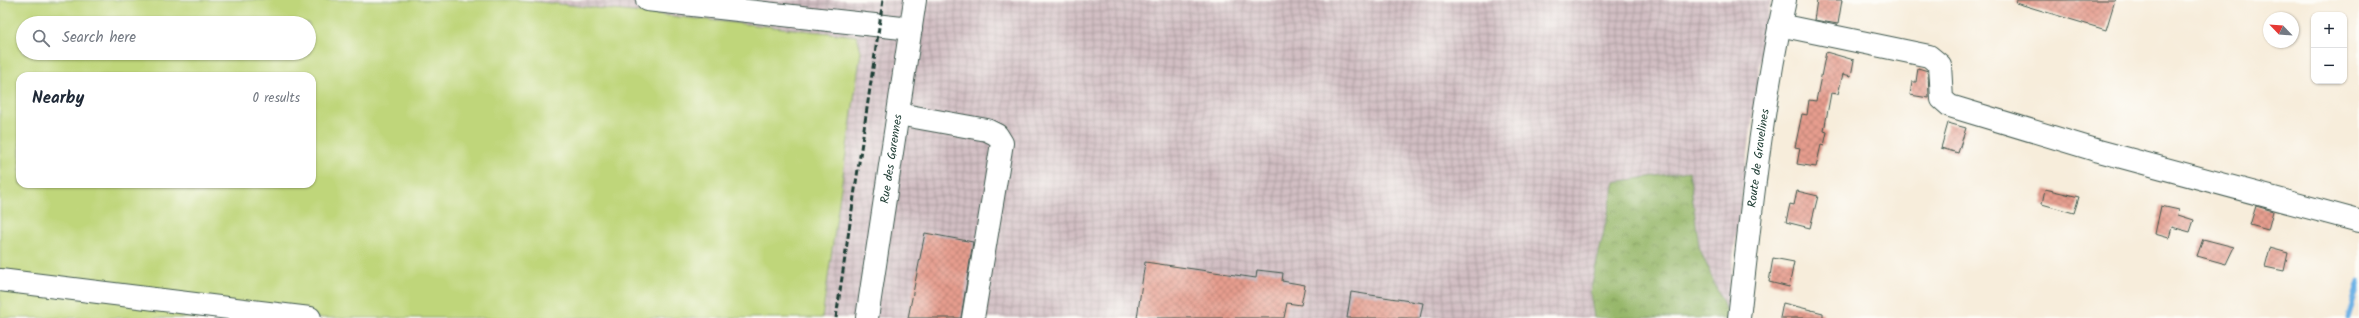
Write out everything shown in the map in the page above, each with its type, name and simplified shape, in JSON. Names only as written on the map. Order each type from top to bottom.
[{"type":"street","points":[[647,0],[911,29]]},
{"type":"street","name":"Rue des Garennes","points":[[868,318],[915,0]]},
{"type":"street","name":"Route de Gravelines","points":[[1739,318],[1756,160],[1779,25],[1785,0]]},
{"type":"street","points":[[1779,25],[1929,56],[1940,65],[1942,99],[1950,106],[2100,151],[2359,221]]},
{"type":"street","points":[[898,114],[987,130],[997,134],[1002,143],[973,318]]},
{"type":"street","points":[[0,280],[310,318]]},
{"type":"shaded area","points":[[0,0],[1771,0],[1764,36],[1725,318],[0,318]]},
{"type":"green space","points":[[0,0],[520,0],[857,36],[861,51],[822,318],[0,318]]},
{"type":"green space","points":[[1689,171],[1699,247],[1729,318],[1594,318],[1590,293],[1615,182]]},
{"type":"building","points":[[1817,0],[1842,0],[1838,24],[1814,20]]},
{"type":"building","points":[[2017,0],[2115,0],[2106,30],[2016,3]]},
{"type":"building","points":[[1826,52],[1854,60],[1851,76],[1843,74],[1838,94],[1831,93],[1824,131],[1827,132],[1824,146],[1821,145],[1816,167],[1797,164],[1800,148],[1795,147],[1802,114],[1807,115],[1809,100],[1816,101]]},
{"type":"building","points":[[1918,68],[1928,71],[1929,98],[1910,95],[1912,82],[1916,82]]},
{"type":"building","points":[[1948,123],[1966,128],[1958,153],[1941,148]]},
{"type":"building","points":[[2045,189],[2079,197],[2074,213],[2042,204]]},
{"type":"building","points":[[1797,191],[1818,196],[1810,228],[1786,222],[1790,204],[1794,205]]},
{"type":"building","points":[[2161,206],[2179,210],[2178,215],[2194,220],[2190,232],[2172,227],[2169,238],[2155,234]]},
{"type":"building","points":[[2256,206],[2273,211],[2268,230],[2250,225]]},
{"type":"building","points":[[925,233],[973,242],[961,318],[908,318]]},
{"type":"building","points":[[2203,239],[2234,247],[2226,264],[2197,256]]},
{"type":"building","points":[[2270,248],[2288,253],[2284,271],[2265,267]]},
{"type":"building","points":[[1773,258],[1794,262],[1789,287],[1769,282]]},
{"type":"building","points":[[1145,262],[1256,278],[1257,270],[1283,273],[1282,281],[1305,285],[1301,305],[1287,303],[1284,318],[1137,318]]},
{"type":"building","points":[[1351,292],[1423,303],[1420,318],[1347,318]]},
{"type":"building","points":[[1783,303],[1823,313],[1823,318],[1780,318]]},
{"type":"waterway","points":[[2348,318],[2359,282]]},
{"type":"railway","points":[[836,318],[883,0]]}]
